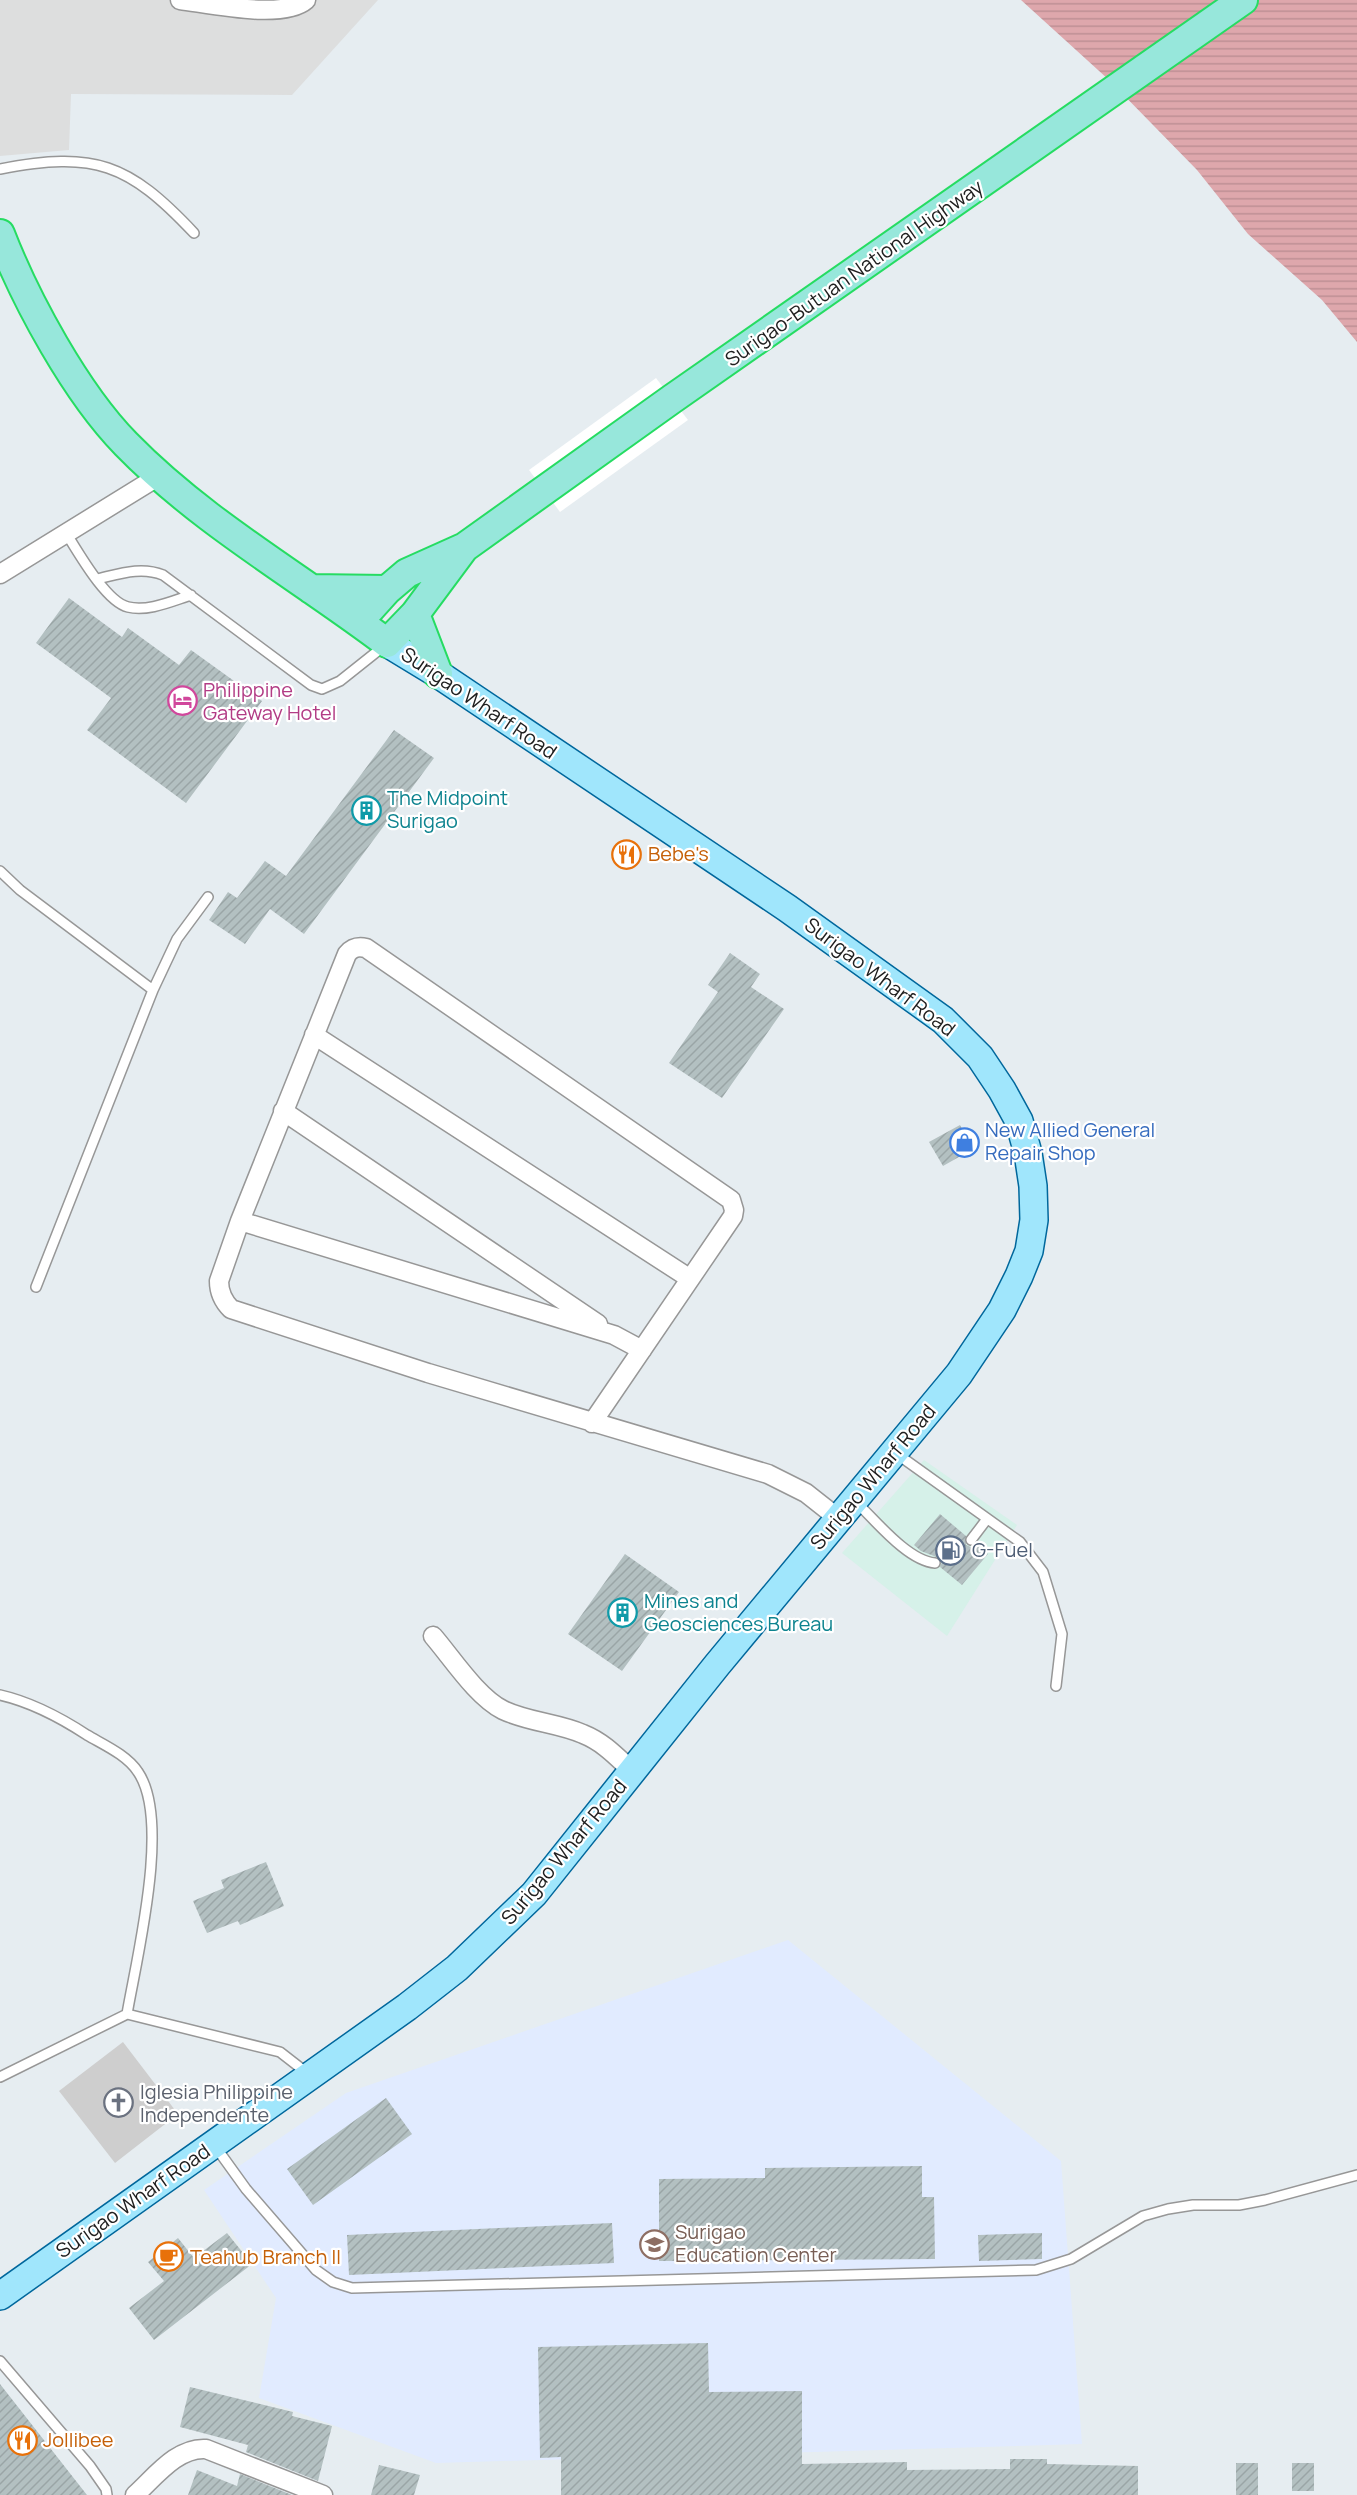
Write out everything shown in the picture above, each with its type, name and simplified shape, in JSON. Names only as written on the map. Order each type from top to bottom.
[{"type":"highway","name":"Surigao-Butuan National Highway","points":[[359,621],[387,590],[407,573],[465,547],[672,399],[1243,0]]},
{"type":"highway","points":[[0,234],[12,266],[34,308],[89,399],[124,443],[159,476],[215,522],[359,621],[387,643]]},
{"type":"highway","name":"Surigao-Butuan National Highway","points":[[387,643],[415,614],[465,547]]},
{"type":"highway","points":[[311,589],[387,590]]},
{"type":"highway","points":[[415,614],[438,674]]},
{"type":"main road","name":"Surigao Wharf Road","points":[[0,2296],[407,2007],[457,1968],[534,1894],[632,1770],[981,1343],[1002,1310],[1029,1251],[1034,1220],[1033,1186],[1028,1153],[1019,1120],[980,1056],[950,1027],[896,984],[787,908],[438,674],[387,643]]},
{"type":"street","points":[[180,0],[270,10],[288,9],[306,0]]},
{"type":"street","points":[[0,574],[159,476]]},
{"type":"street","points":[[592,1423],[733,1216],[733,1205],[728,1196],[366,948],[355,947],[347,954],[314,1035],[240,1221],[219,1281],[221,1297],[231,1309],[428,1374],[592,1423],[768,1474],[846,1510]]},
{"type":"street","points":[[314,1035],[689,1278]]},
{"type":"street","points":[[283,1112],[614,1335],[642,1350]]},
{"type":"street","points":[[240,1221],[614,1335]]},
{"type":"street","points":[[433,1636],[488,1700],[495,1705],[519,1716],[581,1733],[607,1747],[632,1770]]},
{"type":"street","points":[[135,2495],[181,2454],[198,2449],[206,2450],[323,2495]]},
{"type":"lane","points":[[0,169],[71,161],[109,167],[143,185],[194,233]]},
{"type":"lane","points":[[66,533],[98,579],[117,602],[127,607],[150,607],[191,595]]},
{"type":"lane","points":[[98,579],[135,571],[155,572],[191,595],[311,685],[322,689],[340,681],[387,643]]},
{"type":"lane","points":[[0,872],[20,890],[153,990]]},
{"type":"lane","points":[[36,1287],[153,990],[177,939],[208,897]]},
{"type":"lane","points":[[894,1452],[1020,1542],[1043,1572],[1062,1635],[1056,1686]]},
{"type":"lane","points":[[846,1510],[914,1556],[928,1563],[935,1563]]},
{"type":"lane","points":[[971,1540],[987,1519]]},
{"type":"lane","points":[[0,1695],[43,1710],[124,1757],[138,1771],[148,1791],[152,1814],[152,1849],[127,2014]]},
{"type":"lane","points":[[0,2077],[127,2014],[280,2052],[311,2076]]},
{"type":"lane","points":[[214,2144],[246,2188],[316,2270],[333,2282],[352,2288],[1036,2270],[1071,2259],[1143,2216],[1192,2205],[1239,2205],[1357,2175]]},
{"type":"lane","points":[[0,2361],[90,2466],[106,2488],[107,2495]]},
{"type":"shaded area","points":[[0,0],[378,0],[292,95],[71,94],[69,150],[0,156]]},
{"type":"shaded area","points":[[1021,0],[1357,0],[1357,342],[1322,300],[1248,234],[1197,170],[1109,80]]},
{"type":"shaded area","points":[[924,1460],[1017,1525],[947,1636],[842,1553]]},
{"type":"shaded area","name":"Surigao Education Center","points":[[788,1940],[1061,2161],[1082,2444],[436,2463],[259,2398],[276,2298],[204,2190],[346,2093]]},
{"type":"shaded area","name":"Iglesia Philippine Independente","points":[[123,2042],[178,2114],[115,2163],[59,2091]]},
{"type":"pier","points":[[656,378],[688,420],[560,512],[529,470]]},
{"type":"building","points":[[69,598],[122,637],[128,628],[179,665],[191,650],[262,701],[186,803],[87,730],[111,698],[36,643]]},
{"type":"building","name":"The Midpoint Surigao","points":[[394,730],[434,758],[304,934],[270,909],[245,944],[209,920],[228,892],[237,898],[265,861],[286,876]]},
{"type":"building","points":[[730,953],[760,974],[751,987],[784,1009],[722,1098],[669,1063],[718,992],[708,985]]},
{"type":"building","points":[[960,1125],[973,1149],[943,1166],[929,1142]]},
{"type":"building","name":"G-Fuel","points":[[940,1514],[966,1536],[966,1545],[971,1547],[976,1544],[988,1554],[962,1585],[940,1567],[942,1562],[939,1558],[921,1551],[914,1545]]},
{"type":"building","name":"Mines and Geosciences Bureau","points":[[625,1554],[679,1592],[622,1671],[568,1634]]},
{"type":"building","points":[[266,1862],[284,1906],[240,1925],[238,1921],[207,1933],[193,1901],[224,1888],[221,1880]]},
{"type":"building","points":[[386,2098],[412,2134],[313,2205],[287,2169]]},
{"type":"building","points":[[922,2166],[922,2197],[934,2197],[935,2259],[659,2261],[659,2179],[765,2178],[765,2168]]},
{"type":"building","points":[[612,2223],[614,2263],[349,2275],[347,2235]]},
{"type":"building","points":[[227,2233],[252,2264],[154,2340],[129,2308],[164,2281],[148,2262],[178,2238],[194,2258]]},
{"type":"building","points":[[1042,2233],[1042,2259],[979,2261],[978,2235]]},
{"type":"building","points":[[708,2343],[709,2392],[802,2391],[802,2464],[907,2462],[907,2470],[1010,2469],[1010,2459],[1047,2459],[1047,2464],[1138,2466],[1138,2495],[561,2495],[561,2457],[540,2458],[538,2347]]},
{"type":"building","name":"Jollibee","points":[[0,2384],[87,2495],[0,2495]]},
{"type":"building","points":[[190,2387],[293,2412],[292,2416],[332,2426],[318,2481],[246,2452],[248,2445],[180,2427]]},
{"type":"building","points":[[1236,2463],[1258,2463],[1258,2495],[1236,2495]]},
{"type":"building","points":[[1292,2463],[1314,2463],[1314,2491],[1292,2491]]},
{"type":"building","points":[[379,2465],[420,2475],[414,2495],[371,2495]]},
{"type":"building","points":[[197,2470],[237,2486],[240,2474],[292,2495],[188,2495]]},
{"type":"place","name":"Philippine Gateway Hotel","points":[[182,701]]},
{"type":"place","name":"The Midpoint Surigao","points":[[366,810]]},
{"type":"place","name":"Bebe's","points":[[627,854]]},
{"type":"place","name":"New Allied General Repair Shop","points":[[964,1142]]},
{"type":"place","name":"G-Fuel","points":[[951,1550]]},
{"type":"place","name":"Mines and Geosciences Bureau","points":[[623,1613]]},
{"type":"place","name":"Iglesia Philippine Independente","points":[[119,2103]]},
{"type":"place","name":"Surigao Education Center","points":[[654,2244]]},
{"type":"place","name":"Teahub Branch II","points":[[169,2257]]},
{"type":"place","name":"Jollibee","points":[[22,2440]]}]
